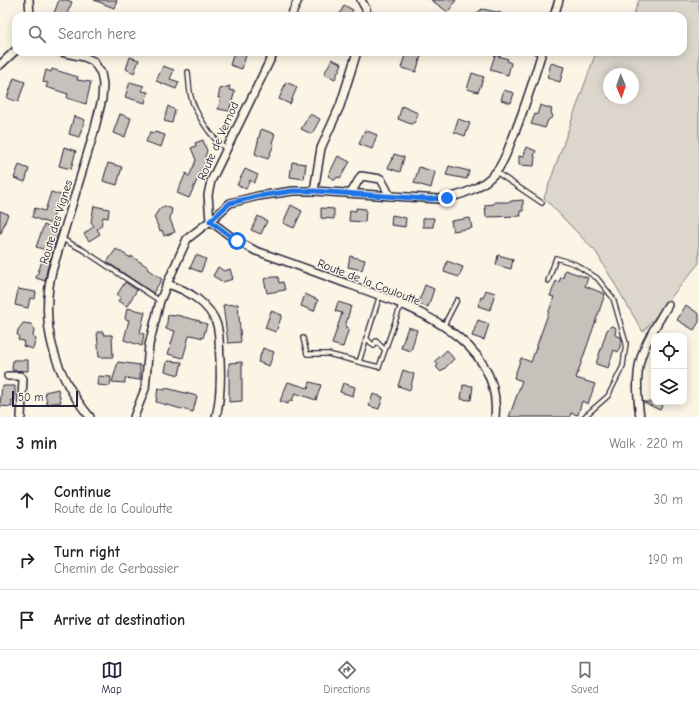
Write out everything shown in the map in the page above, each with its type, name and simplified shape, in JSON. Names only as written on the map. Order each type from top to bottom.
[{"type":"street","points":[[29,0],[30,12]]},
{"type":"street","points":[[293,12],[298,0]]},
{"type":"street","points":[[361,0],[366,12]]},
{"type":"street","points":[[555,12],[559,0]]},
{"type":"street","points":[[0,64],[12,54]]},
{"type":"street","name":"Route des Vignes","points":[[79,56],[93,62],[101,73],[103,84],[102,99],[94,132],[50,278],[47,322],[54,350],[64,377],[90,417]]},
{"type":"street","name":"Route de Vernod","points":[[210,221],[208,201],[209,186],[272,56]]},
{"type":"street","points":[[314,191],[321,148],[340,106],[356,56]]},
{"type":"street","points":[[134,417],[146,385],[149,345],[160,301],[186,239],[233,202],[276,193],[314,191],[438,199],[453,197],[477,187],[496,172],[502,163],[515,133],[539,56]]},
{"type":"street","points":[[351,193],[361,176],[381,179],[390,196]]},
{"type":"street","name":"Route de la Couloutte","points":[[210,221],[237,241],[256,251],[380,295],[443,326],[471,349],[484,365],[495,395],[495,417]]},
{"type":"street","points":[[167,284],[184,290],[199,300],[211,314],[217,327],[221,381],[220,399],[216,417]]},
{"type":"street","points":[[640,417],[638,369],[641,357],[644,347],[668,305]]},
{"type":"street","points":[[8,376],[20,376],[23,379],[21,417]]},
{"type":"lane","points":[[188,72],[190,96],[196,110],[212,135],[226,149]]},
{"type":"lane","points":[[496,172],[542,202]]},
{"type":"lane","points":[[62,239],[83,250],[160,301]]},
{"type":"lane","points":[[548,281],[556,258],[575,264],[597,278],[612,298],[626,343],[623,366],[608,396],[584,417]]},
{"type":"lane","points":[[359,362],[380,295]]},
{"type":"lane","points":[[443,326],[457,300]]},
{"type":"lane","points":[[303,338],[307,354],[328,354],[379,368],[401,304]]},
{"type":"lane","points":[[366,338],[374,346],[376,341],[385,350]]},
{"type":"shaded area","points":[[639,0],[699,0],[699,263],[643,332],[596,252],[544,198],[595,56],[687,56],[687,12],[634,12]]},
{"type":"building","points":[[59,0],[67,0],[72,2],[68,12],[54,12]]},
{"type":"building","points":[[94,0],[117,0],[114,8]]},
{"type":"building","points":[[431,0],[456,0],[448,12]]},
{"type":"building","points":[[344,5],[353,10],[352,12],[341,12]]},
{"type":"building","points":[[482,9],[496,12],[478,12]]},
{"type":"building","points":[[233,56],[246,56],[242,69],[230,65]]},
{"type":"building","points":[[405,56],[421,56],[416,72],[401,68]]},
{"type":"building","points":[[495,56],[508,59],[507,61],[511,63],[508,75],[490,70]]},
{"type":"building","points":[[130,57],[139,60],[134,73],[126,69]]},
{"type":"building","points":[[332,59],[342,64],[335,79],[324,74]]},
{"type":"building","points":[[551,63],[564,67],[560,82],[547,78]]},
{"type":"building","points":[[163,66],[174,70],[170,79],[179,82],[176,89],[156,81]]},
{"type":"building","points":[[52,69],[78,77],[77,80],[91,82],[86,104],[67,98],[68,94],[46,87],[48,83],[43,82],[46,70],[51,72]]},
{"type":"building","points":[[472,73],[484,77],[478,92],[467,89]]},
{"type":"building","points":[[14,78],[25,82],[18,102],[7,98]]},
{"type":"building","points":[[130,82],[144,86],[142,91],[148,92],[145,103],[125,97]]},
{"type":"building","points":[[286,82],[297,87],[290,104],[279,99]]},
{"type":"building","points":[[230,86],[229,90],[235,91],[229,111],[218,109],[221,98],[218,98],[220,89]]},
{"type":"building","points":[[504,90],[514,93],[511,103],[501,100]]},
{"type":"building","points":[[540,105],[552,109],[551,112],[553,117],[548,120],[545,128],[531,124],[535,114],[537,115]]},
{"type":"building","points":[[168,106],[175,110],[172,123],[164,121]]},
{"type":"building","points":[[402,106],[418,113],[415,122],[411,124],[398,119]]},
{"type":"building","points":[[120,114],[131,118],[125,137],[113,133]]},
{"type":"building","points":[[310,114],[320,119],[312,134],[301,129]]},
{"type":"building","points":[[74,116],[85,120],[79,137],[69,134]]},
{"type":"building","points":[[458,119],[470,123],[465,136],[454,132]]},
{"type":"building","points":[[261,129],[275,134],[272,143],[274,144],[268,159],[255,154]]},
{"type":"building","points":[[365,130],[377,135],[372,149],[359,144]]},
{"type":"building","points":[[150,132],[165,135],[161,147],[146,142]]},
{"type":"building","points":[[203,140],[207,151],[204,159],[206,160],[189,198],[177,193],[186,173],[189,177],[196,160],[191,148],[196,146],[195,143]]},
{"type":"building","points":[[64,147],[76,151],[71,169],[59,166]]},
{"type":"building","points":[[527,147],[536,151],[534,156],[534,166],[519,165],[519,156],[523,157]]},
{"type":"building","points":[[394,154],[404,157],[400,172],[388,168]]},
{"type":"building","points":[[338,156],[350,162],[340,178],[337,177],[335,180],[328,176]]},
{"type":"building","points":[[292,162],[306,164],[304,179],[290,177]]},
{"type":"building","points":[[108,163],[122,167],[117,185],[103,181]]},
{"type":"building","points":[[19,165],[29,169],[25,182],[14,178]]},
{"type":"building","points":[[449,166],[469,171],[467,179],[446,175]]},
{"type":"building","points":[[419,167],[435,172],[431,188],[414,183]]},
{"type":"building","points":[[245,169],[258,175],[254,183],[250,180],[246,189],[237,185]]},
{"type":"building","points":[[51,192],[64,196],[59,210],[56,209],[51,224],[32,217],[35,208],[45,211]]},
{"type":"building","points":[[523,200],[523,211],[520,211],[521,216],[486,217],[485,205],[494,204],[494,202]]},
{"type":"building","points":[[291,205],[302,211],[294,228],[283,223]]},
{"type":"building","points":[[94,206],[109,209],[108,218],[103,217],[101,226],[97,229],[100,234],[89,241],[84,234],[94,226],[91,222]]},
{"type":"building","points":[[165,206],[172,209],[170,219],[175,232],[164,236],[162,230],[160,231],[154,217],[160,208]]},
{"type":"building","points":[[321,208],[334,209],[334,219],[321,218]]},
{"type":"building","points":[[356,208],[366,209],[365,222],[349,221],[350,210],[356,211]]},
{"type":"building","points":[[0,211],[8,214],[1,233],[0,233]]},
{"type":"building","points":[[392,215],[406,218],[405,227],[391,225]]},
{"type":"building","points":[[258,216],[267,221],[261,234],[251,230]]},
{"type":"building","points":[[423,218],[434,218],[433,227],[423,227]]},
{"type":"building","points":[[470,218],[472,228],[453,231],[451,221]]},
{"type":"building","points":[[44,225],[59,231],[45,281],[36,278],[46,250],[36,247]]},
{"type":"building","points":[[116,249],[131,258],[131,256],[148,267],[147,269],[162,279],[153,293],[107,262]]},
{"type":"building","points":[[196,255],[206,259],[201,272],[190,268]]},
{"type":"building","points":[[498,255],[513,259],[511,269],[496,265]]},
{"type":"building","points":[[350,256],[365,260],[362,270],[348,267]]},
{"type":"building","points":[[447,261],[463,267],[459,277],[444,272]]},
{"type":"building","points":[[218,267],[224,271],[230,269],[233,279],[223,282],[213,276]]},
{"type":"building","points":[[565,270],[588,278],[585,286],[605,294],[576,378],[595,384],[588,404],[582,401],[578,415],[571,413],[570,417],[509,417],[522,381],[514,378],[521,358],[531,362],[554,297],[550,296],[556,281],[559,282],[561,277],[563,278]]},
{"type":"building","points":[[278,277],[279,283],[283,282],[285,290],[267,293],[264,279]]},
{"type":"building","points":[[125,282],[137,290],[127,306],[118,301],[121,297],[117,295]]},
{"type":"building","points":[[425,285],[434,289],[428,307],[418,304]]},
{"type":"building","points":[[18,289],[36,292],[35,299],[30,298],[28,308],[15,305]]},
{"type":"building","points":[[486,290],[495,293],[490,310],[478,306],[481,297],[483,298]]},
{"type":"building","points":[[305,294],[318,300],[314,311],[301,306]]},
{"type":"building","points":[[338,302],[351,306],[345,327],[349,328],[343,347],[332,344],[342,313],[335,311]]},
{"type":"building","points":[[238,304],[241,342],[228,343],[223,305]]},
{"type":"building","points":[[686,305],[699,314],[699,322],[694,330],[677,320]]},
{"type":"building","points":[[127,308],[145,312],[140,333],[144,334],[142,346],[124,340],[129,320],[125,319]]},
{"type":"building","points":[[271,311],[282,315],[276,332],[265,328]]},
{"type":"building","points":[[168,315],[176,315],[207,324],[203,338],[191,335],[189,336],[183,358],[168,354],[175,331],[166,329]]},
{"type":"building","points":[[478,320],[489,324],[484,340],[472,336]]},
{"type":"building","points":[[23,323],[31,324],[34,329],[33,337],[36,339],[33,349],[23,346],[24,341],[18,340],[18,330]]},
{"type":"building","points":[[611,326],[615,327],[615,335],[621,337],[622,341],[618,352],[614,350],[608,368],[596,364],[607,330]]},
{"type":"building","points":[[408,327],[417,330],[411,351],[401,348]]},
{"type":"building","points":[[97,332],[103,332],[104,335],[112,335],[113,357],[99,357]]},
{"type":"building","points":[[263,348],[274,352],[269,366],[258,362]]},
{"type":"building","points":[[447,350],[454,359],[441,372],[436,367],[438,365],[435,361]]},
{"type":"building","points":[[13,360],[28,360],[28,371],[12,370]]},
{"type":"building","points":[[167,361],[182,362],[179,375],[165,371]]},
{"type":"building","points":[[118,362],[140,365],[140,380],[125,378],[125,383],[112,382]]},
{"type":"building","points":[[242,362],[242,401],[229,402],[229,363]]},
{"type":"building","points":[[403,370],[414,374],[410,390],[398,386]]},
{"type":"building","points":[[98,376],[111,377],[110,386],[97,385]]},
{"type":"building","points":[[288,382],[308,388],[310,382],[321,385],[316,400],[295,393],[292,401],[289,400],[288,404],[280,401]]},
{"type":"building","points":[[343,383],[355,387],[353,396],[340,392]]},
{"type":"building","points":[[463,385],[473,386],[471,400],[461,399]]},
{"type":"building","points":[[2,386],[15,386],[15,400],[12,400],[12,407],[0,406]]},
{"type":"building","points":[[158,388],[165,390],[166,388],[197,396],[193,412],[156,402]]},
{"type":"building","points":[[58,389],[61,402],[47,404],[45,392]]},
{"type":"building","points":[[373,394],[383,397],[379,409],[369,406]]},
{"type":"building","points":[[643,402],[651,402],[651,405],[662,405],[660,410]]},
{"type":"route","points":[[237,241],[210,221],[230,203],[258,196],[304,190],[428,199],[447,198]]}]
